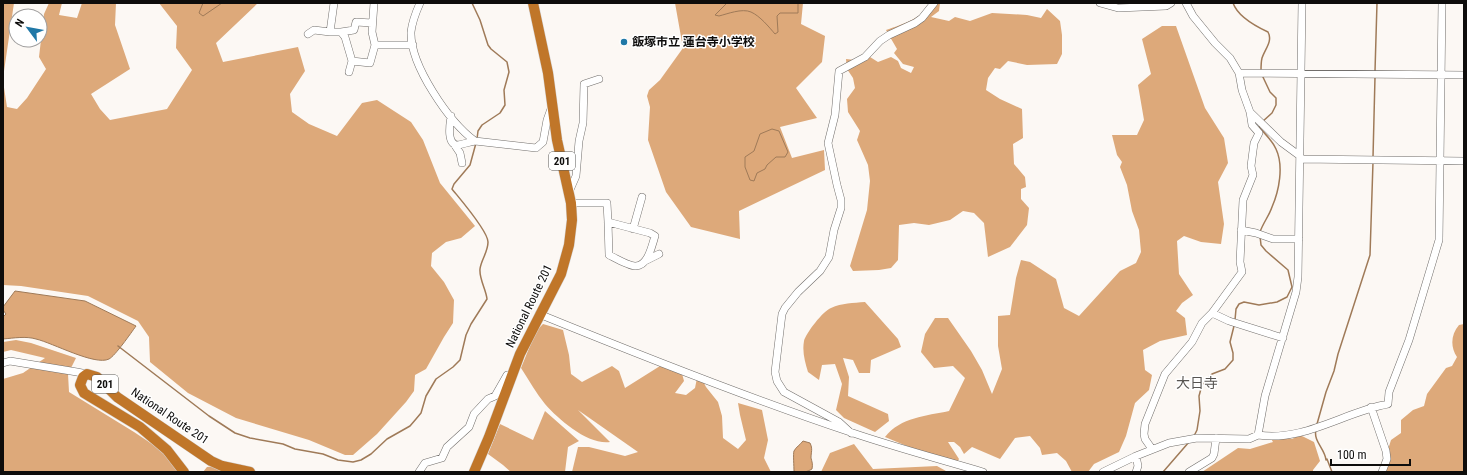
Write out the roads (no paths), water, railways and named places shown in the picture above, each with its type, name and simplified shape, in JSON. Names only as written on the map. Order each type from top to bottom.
[{"type":"highway","name":"National Route 201","points":[[474,472],[489,437],[520,354],[561,274],[566,261],[571,234],[571,203],[557,140],[548,73],[533,3]]},
{"type":"highway","name":"National Route 201","points":[[87,374],[97,377],[117,397],[211,460],[222,466],[250,472]]},
{"type":"highway","name":"201","points":[[87,374],[83,377],[80,385],[84,393],[140,427],[167,450],[184,472]]},
{"type":"street","points":[[330,32],[334,3]]},
{"type":"street","points":[[352,61],[370,62],[375,46],[372,32],[374,3]]},
{"type":"street","points":[[420,3],[412,23],[411,34],[413,45],[425,79],[435,96],[450,116],[467,136],[475,141]]},
{"type":"street","points":[[851,433],[838,422],[784,392],[777,381],[775,372],[776,356],[782,314],[798,292],[820,271],[829,257],[834,230],[841,208],[841,200],[836,186],[828,143],[835,115],[839,71],[865,57],[880,41],[889,35],[915,23],[922,18],[934,3]]},
{"type":"street","points":[[1100,3],[1118,8],[1166,6],[1171,3]]},
{"type":"street","points":[[1152,449],[1145,439],[1145,424],[1165,374],[1192,342],[1202,323],[1212,313],[1242,272],[1240,262],[1241,230],[1244,215],[1243,200],[1254,175],[1251,166],[1254,143],[1259,133],[1252,125],[1250,112],[1242,90],[1239,73],[1230,58],[1215,43],[1193,16],[1186,3]]},
{"type":"street","points":[[1258,435],[1265,396],[1296,292],[1298,277],[1302,3]]},
{"type":"street","points":[[1103,472],[1136,456],[1169,443],[1197,438],[1249,439],[1258,435],[1270,437],[1282,436],[1308,431],[1371,407],[1388,404],[1389,392],[1409,340],[1439,240],[1442,3]]},
{"type":"street","points":[[308,34],[314,30],[330,32],[354,30],[356,22],[372,23]]},
{"type":"street","points":[[341,32],[345,37],[352,61],[349,72]]},
{"type":"street","points":[[375,46],[413,45]]},
{"type":"street","points":[[1239,73],[1301,72],[1464,75]]},
{"type":"street","points":[[569,193],[576,176],[579,141],[583,123],[584,84],[599,79]]},
{"type":"street","points":[[454,144],[457,145],[475,141],[536,148],[544,142],[547,120],[552,106]]},
{"type":"street","points":[[1250,112],[1281,142],[1300,157],[1464,161]]},
{"type":"street","points":[[450,116],[451,140],[460,153],[462,163]]},
{"type":"street","points":[[634,229],[642,197]]},
{"type":"street","points":[[571,203],[607,203],[609,255],[635,266],[641,265],[647,258],[655,236],[650,233],[608,222]]},
{"type":"street","points":[[1241,230],[1273,239],[1299,239]]},
{"type":"street","points":[[643,262],[659,254]]},
{"type":"street","points":[[1212,313],[1229,321],[1283,338]]},
{"type":"street","points":[[540,314],[648,358],[792,412],[952,467],[983,472]]},
{"type":"street","points":[[3,363],[10,361],[87,374]]},
{"type":"street","points":[[418,472],[426,463],[442,458],[447,447],[469,427],[474,414],[488,399],[495,396],[507,375],[512,375]]},
{"type":"street","points":[[1371,407],[1386,451],[1386,459],[1382,472]]},
{"type":"street","points":[[1189,472],[1212,458],[1216,438]]},
{"type":"street","points":[[1136,456],[1138,466],[1136,472]]},
{"type":"waterway","points":[[472,3],[480,20],[488,45],[507,62],[509,72],[504,90],[505,105],[500,113],[482,125],[478,131],[477,139]]},
{"type":"waterway","points":[[1233,3],[1235,8],[1243,17],[1268,32],[1270,39],[1262,58],[1261,71]]},
{"type":"waterway","points":[[1375,71],[1377,3]]},
{"type":"waterway","points":[[1262,75],[1270,92],[1276,98],[1276,105],[1272,113],[1262,122]]},
{"type":"waterway","points":[[1373,157],[1375,77]]},
{"type":"waterway","points":[[1260,125],[1259,127],[1276,149],[1280,163],[1280,178],[1275,201],[1260,232]]},
{"type":"waterway","points":[[118,346],[209,416],[235,433],[250,438],[283,444],[295,449],[323,454],[338,460],[353,462],[361,460],[371,454],[387,439],[410,426],[421,413],[426,396],[436,379],[460,360],[466,335],[471,324],[487,299],[480,273],[488,246],[487,237],[484,230],[452,189],[454,184],[470,165],[476,143]]},
{"type":"waterway","points":[[1317,424],[1370,255],[1373,162]]},
{"type":"waterway","points":[[1235,320],[1236,309],[1239,304],[1244,302],[1259,305],[1277,302],[1287,297],[1292,287],[1288,270],[1261,245],[1260,236]]},
{"type":"waterway","points":[[1194,436],[1197,430],[1200,411],[1199,396],[1202,385],[1212,374],[1225,369],[1233,360],[1230,342],[1234,326]]},
{"type":"waterway","points":[[1316,430],[1316,438],[1324,452],[1332,472]]},
{"type":"waterway","points":[[1163,472],[1189,442]]},
{"type":"place","name":"飯塚市立 蓮台寺小学校","points":[[624,42]]},
{"type":"district","name":"大日寺","points":[[1197,383]]}]
